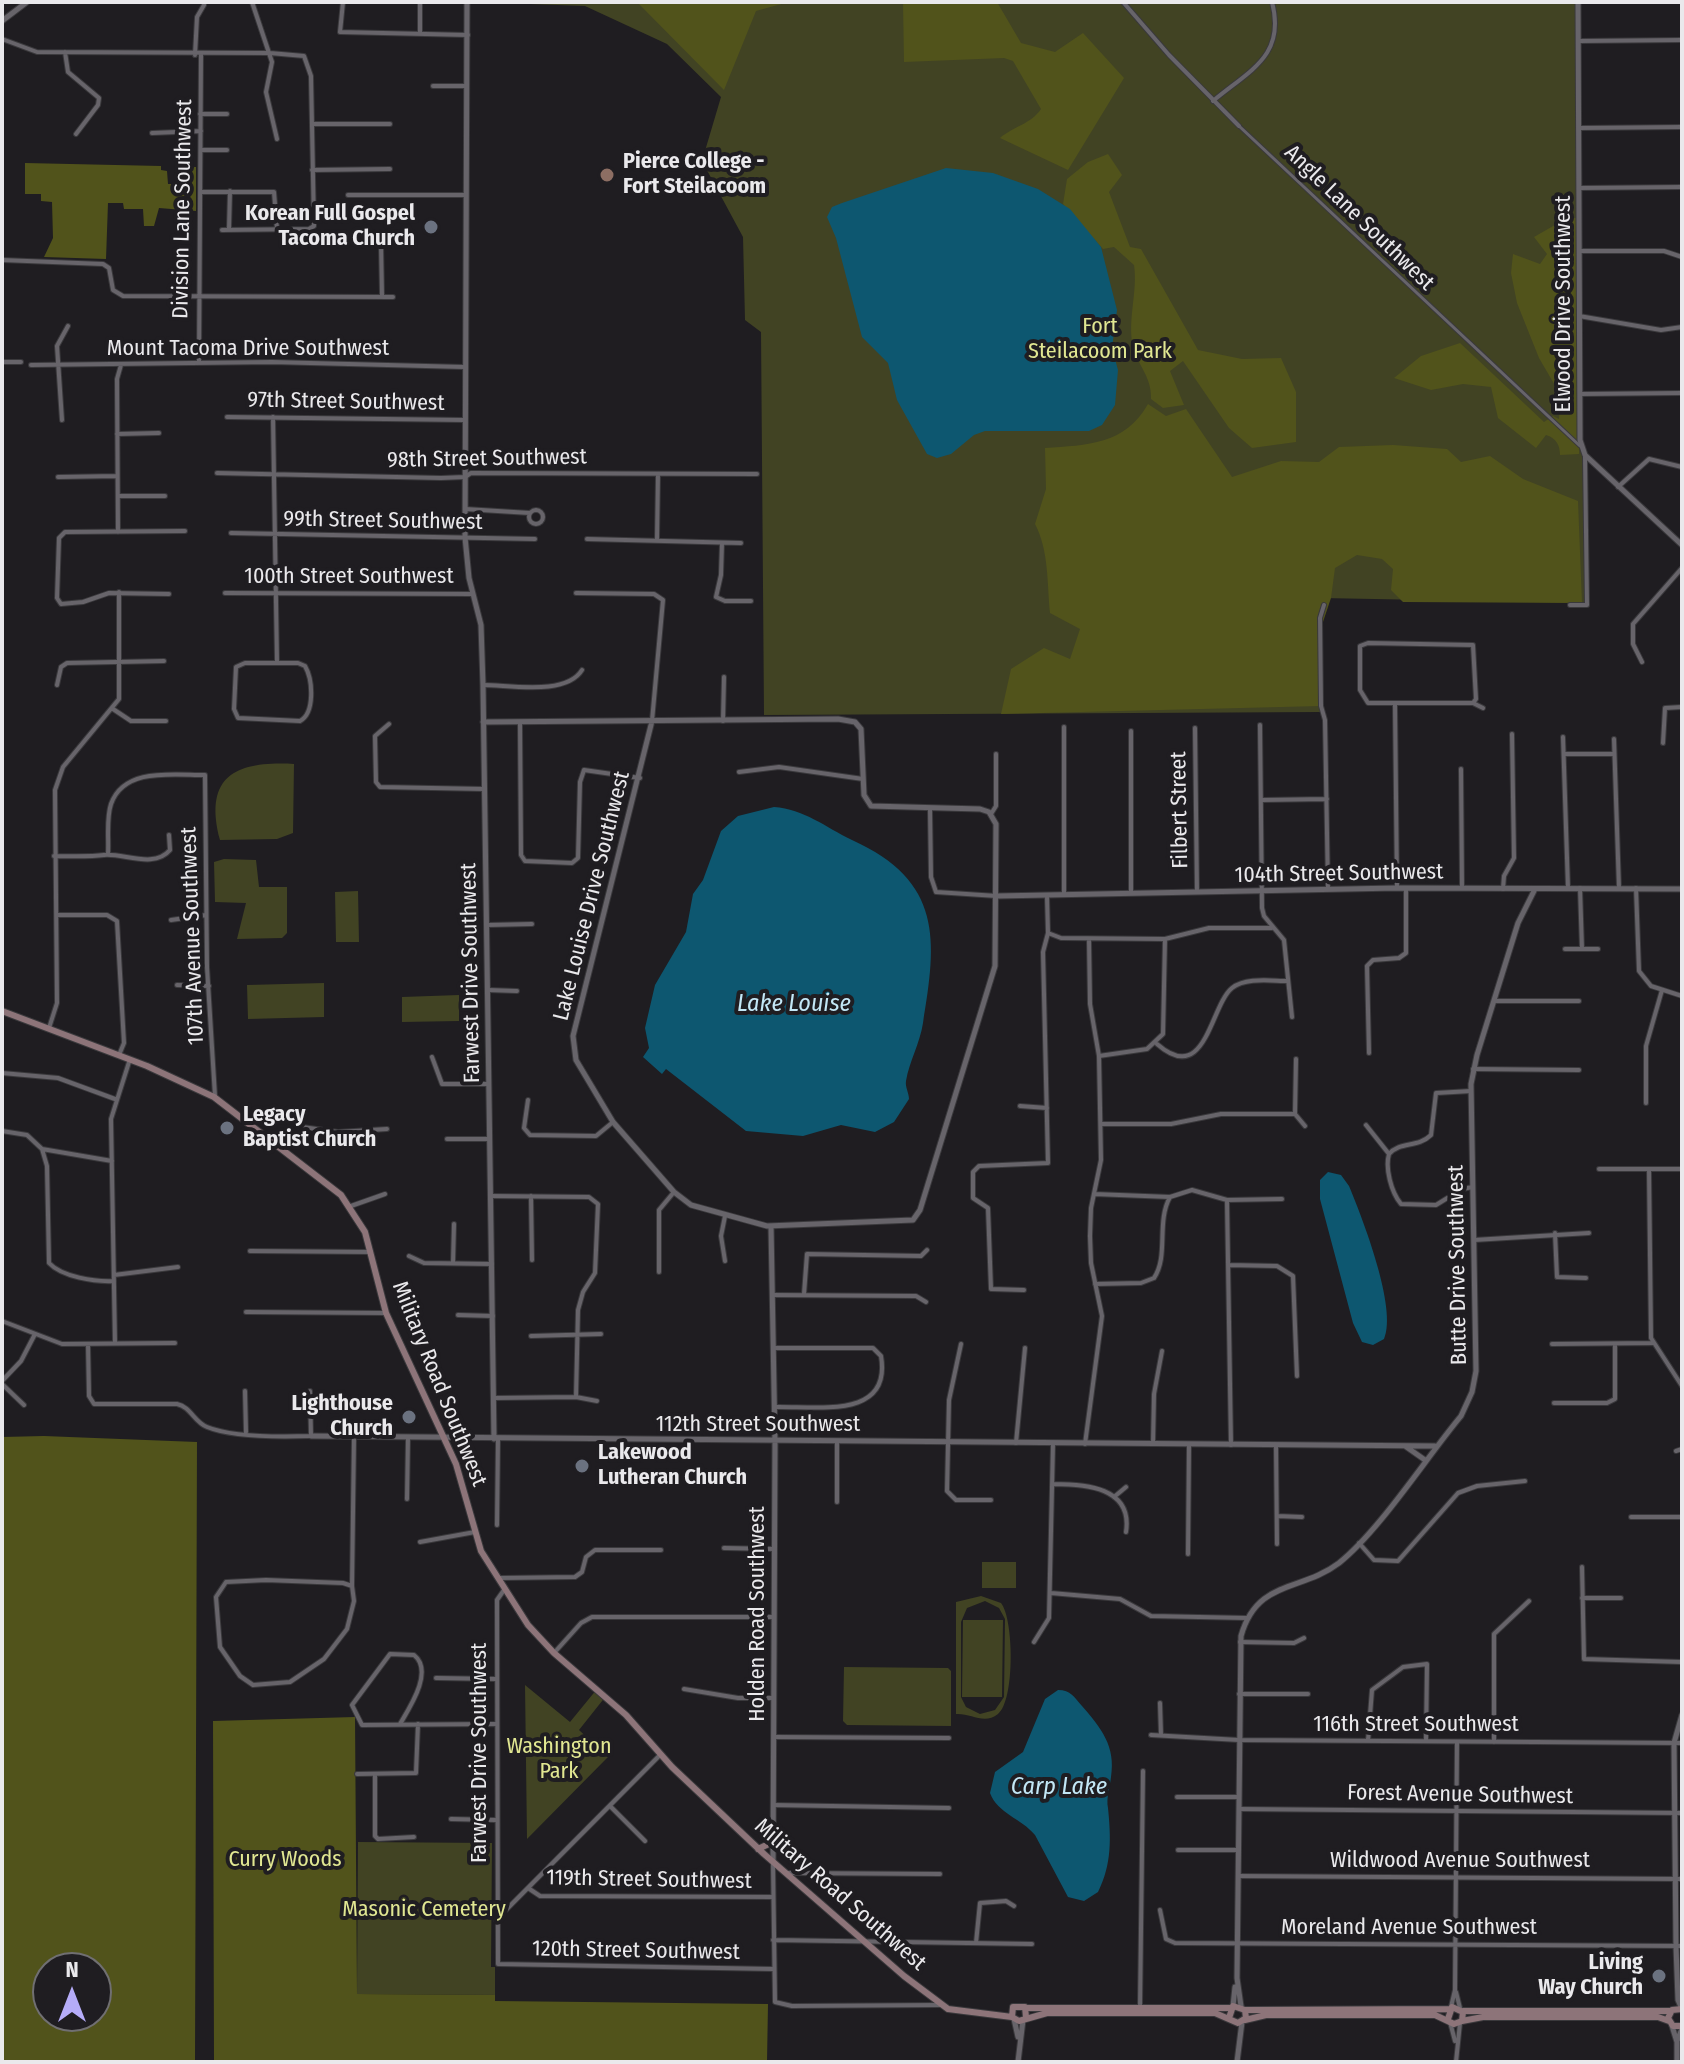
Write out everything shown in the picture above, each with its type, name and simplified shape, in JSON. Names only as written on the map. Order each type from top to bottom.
[{"type":"main road","name":"Military Road Southwest","points":[[2,1011],[130,1059],[214,1097],[277,1142],[351,1206],[371,1252],[386,1313],[456,1464],[481,1551],[528,1625],[554,1653],[617,1706],[661,1754],[773,1863],[862,1942],[940,2005]]},
{"type":"main road","points":[[758,1849],[773,1842]]},
{"type":"main road","points":[[940,2005],[958,2013],[995,2012],[1020,2005],[1026,2008],[1140,2009],[1682,2009]]},
{"type":"main road","points":[[1013,2007],[1013,2018]]},
{"type":"main road","points":[[1231,2020],[1232,2007]]},
{"type":"main road","points":[[1025,2018],[1026,2008]]},
{"type":"main road","points":[[1243,2008],[1243,2021]]},
{"type":"main road","points":[[1448,2020],[1450,2008]]},
{"type":"main road","points":[[1461,2022],[1462,2010]]},
{"type":"main road","points":[[1670,2023],[1672,2010]]},
{"type":"main road","points":[[995,2012],[1013,2018],[1047,2013],[1215,2013],[1243,2021],[1265,2015],[1435,2015],[1461,2022],[1483,2017],[1658,2017],[1682,2028]]},
{"type":"street","points":[[2,21],[27,2]]},
{"type":"street","points":[[252,2],[270,53],[273,70],[266,92],[277,139]]},
{"type":"street","points":[[343,2],[340,32],[468,35]]},
{"type":"street","points":[[420,2],[420,34]]},
{"type":"street","name":"Farwest Drive Southwest","points":[[467,2],[465,537],[481,625],[483,685],[497,1525]]},
{"type":"street","name":"Angle Lane Southwest","points":[[1123,2],[1213,101],[1573,444],[1581,446]]},
{"type":"street","points":[[1213,101],[1271,49],[1278,26],[1272,2]]},
{"type":"street","name":"Elwood Drive Southwest","points":[[1570,605],[1587,605],[1585,455],[1581,446],[1580,394],[1578,2]]},
{"type":"street","points":[[198,55],[197,17],[204,5]]},
{"type":"street","points":[[2,39],[32,52],[270,53],[304,56],[311,68],[313,227],[222,230]]},
{"type":"street","points":[[1579,41],[1682,40]]},
{"type":"street","points":[[65,52],[68,72],[99,98],[98,105],[76,134]]},
{"type":"street","name":"Division Lane Southwest","points":[[198,55],[201,131],[199,363]]},
{"type":"street","points":[[433,86],[467,86]]},
{"type":"street","points":[[200,114],[227,114]]},
{"type":"street","points":[[312,124],[390,124]]},
{"type":"street","points":[[1579,128],[1682,127]]},
{"type":"street","points":[[152,133],[201,131]]},
{"type":"street","points":[[201,150],[227,150]]},
{"type":"street","points":[[312,170],[390,169]]},
{"type":"street","points":[[1579,188],[1682,187]]},
{"type":"street","points":[[229,230],[230,191]]},
{"type":"street","points":[[201,192],[274,192],[277,197],[277,229]]},
{"type":"street","points":[[348,195],[466,195]]},
{"type":"street","points":[[381,242],[382,296]]},
{"type":"street","points":[[1580,251],[1664,251],[1682,257]]},
{"type":"street","points":[[2,260],[103,264],[109,268],[111,288],[117,294],[393,297]]},
{"type":"street","points":[[1579,316],[1605,318],[1636,327],[1682,327]]},
{"type":"street","points":[[62,420],[58,340],[68,326]]},
{"type":"street","points":[[2,362],[21,362]]},
{"type":"street","name":"Mount Tacoma Drive Southwest","points":[[31,365],[199,363],[464,367]]},
{"type":"street","points":[[118,532],[117,379],[121,365]]},
{"type":"street","points":[[1580,394],[1682,393]]},
{"type":"street","name":"97th Street Southwest","points":[[227,417],[464,420]]},
{"type":"street","points":[[273,417],[277,662]]},
{"type":"street","points":[[117,434],[159,433]]},
{"type":"street","points":[[1585,455],[1682,545]]},
{"type":"street","points":[[1618,487],[1649,459],[1682,467]]},
{"type":"street","name":"98th Street Southwest","points":[[217,473],[465,477],[471,473],[757,474]]},
{"type":"street","points":[[657,541],[658,474]]},
{"type":"street","points":[[58,477],[117,476]]},
{"type":"street","points":[[118,496],[165,496]]},
{"type":"street","points":[[465,509],[530,513]]},
{"type":"street","points":[[169,594],[119,592],[78,603],[60,602],[58,543],[61,534],[185,531]]},
{"type":"street","name":"99th Street Southwest","points":[[231,533],[535,539]]},
{"type":"street","points":[[587,539],[741,543]]},
{"type":"street","points":[[722,543],[717,599],[751,601]]},
{"type":"street","points":[[1642,662],[1633,644],[1633,624],[1682,568]]},
{"type":"street","points":[[49,1028],[57,1003],[54,856],[57,779],[63,767],[113,709],[121,690],[119,592]]},
{"type":"street","name":"100th Street Southwest","points":[[225,593],[473,594]]},
{"type":"street","points":[[576,593],[654,594],[661,597],[652,721]]},
{"type":"street","points":[[1324,605],[1320,615],[1321,706],[1325,720],[1328,889]]},
{"type":"street","points":[[1473,703],[1476,699],[1473,645],[1364,644],[1360,647],[1362,698],[1372,704],[1473,703],[1483,708]]},
{"type":"street","points":[[57,685],[65,663],[164,661]]},
{"type":"street","points":[[277,662],[305,666],[311,708],[307,717],[300,721],[238,718],[233,686],[236,667],[245,663],[277,662]]},
{"type":"street","points":[[483,685],[557,685],[571,681],[582,670]]},
{"type":"street","points":[[723,721],[724,677]]},
{"type":"street","points":[[1395,704],[1397,888]]},
{"type":"street","points":[[1663,743],[1664,709],[1682,707]]},
{"type":"street","points":[[113,709],[131,721],[166,721]]},
{"type":"street","name":"Lake Louise Drive Southwest","points":[[652,721],[572,1041],[582,1073],[613,1122],[674,1192],[691,1205],[725,1216],[771,1226],[899,1224],[918,1215],[995,966],[996,824],[991,814]]},
{"type":"street","points":[[483,722],[855,722],[863,734],[864,795],[872,806],[980,809],[991,814],[996,806],[996,754]]},
{"type":"street","points":[[520,722],[521,855],[525,861],[562,863],[578,859],[580,782],[584,770],[640,778]]},
{"type":"street","points":[[389,724],[375,736],[378,785],[390,789],[484,789]]},
{"type":"street","points":[[1260,725],[1263,913],[1284,940],[1292,1017]]},
{"type":"street","points":[[1064,727],[1064,895]]},
{"type":"street","name":"Filbert Street","points":[[1195,728],[1197,892]]},
{"type":"street","points":[[1131,731],[1131,894]]},
{"type":"street","points":[[1503,889],[1504,876],[1514,858],[1512,734]]},
{"type":"street","points":[[1563,737],[1568,888]]},
{"type":"street","points":[[1614,739],[1619,888]]},
{"type":"street","points":[[1565,754],[1614,754]]},
{"type":"street","points":[[739,772],[779,767],[863,779]]},
{"type":"street","points":[[1461,769],[1462,888]]},
{"type":"street","name":"107th Avenue Southwest","points":[[108,854],[111,803],[134,779],[205,775],[206,915],[214,1097]]},
{"type":"street","points":[[1260,800],[1327,799]]},
{"type":"street","points":[[930,809],[934,889],[943,895],[997,896]]},
{"type":"street","points":[[54,856],[108,854],[121,858],[162,857],[170,850],[169,835]]},
{"type":"street","name":"104th Street Southwest","points":[[997,896],[1397,888],[1682,889]]},
{"type":"street","points":[[1369,1053],[1367,966],[1373,960],[1399,958],[1406,953],[1406,888]]},
{"type":"street","points":[[1580,888],[1582,949]]},
{"type":"street","points":[[1636,888],[1639,971],[1648,983],[1682,996]]},
{"type":"street","name":"Butte Drive Southwest","points":[[1247,1618],[1268,1595],[1328,1570],[1359,1543],[1461,1416],[1476,1379],[1473,1069],[1518,923],[1535,889]]},
{"type":"street","points":[[1024,1290],[993,1290],[988,1208],[975,1200],[973,1172],[977,1167],[1047,1165],[1043,942],[1048,933],[1047,896]]},
{"type":"street","points":[[57,915],[114,918],[118,926],[124,1043],[119,1055]]},
{"type":"street","points":[[171,920],[206,915]]},
{"type":"street","points":[[486,925],[532,924]]},
{"type":"street","points":[[1048,933],[1061,938],[1165,939],[1209,928],[1275,928]]},
{"type":"street","points":[[1085,1444],[1102,1322],[1090,1236],[1094,1194],[1101,1166],[1101,1124],[1099,1056],[1090,1004],[1089,939]]},
{"type":"street","points":[[1099,1056],[1141,1050],[1157,1044],[1166,1025],[1165,939]]},
{"type":"street","points":[[1565,949],[1598,949]]},
{"type":"street","points":[[1157,1044],[1172,1053],[1192,1052],[1205,1043],[1221,1004],[1234,987],[1246,982],[1288,981]]},
{"type":"street","points":[[177,985],[209,986]]},
{"type":"street","points":[[488,990],[517,991]]},
{"type":"street","points":[[1646,1103],[1646,1046],[1662,990]]},
{"type":"street","points":[[1494,1001],[1579,1001]]},
{"type":"street","points":[[432,1057],[442,1084],[488,1084]]},
{"type":"street","points":[[115,1343],[111,1119],[130,1059]]},
{"type":"street","points":[[1296,1059],[1295,1114],[1305,1126]]},
{"type":"street","points":[[1473,1069],[1579,1070]]},
{"type":"street","points":[[2,1073],[49,1076],[115,1099]]},
{"type":"street","points":[[1471,1091],[1436,1093],[1431,1135],[1417,1145],[1397,1147],[1389,1154],[1387,1164],[1397,1199],[1410,1205],[1441,1204],[1462,1189],[1473,1187]]},
{"type":"street","points":[[528,1100],[525,1107],[526,1132],[533,1136],[596,1136],[613,1122]]},
{"type":"street","points":[[1020,1106],[1047,1108]]},
{"type":"street","points":[[1101,1124],[1171,1124],[1221,1114],[1295,1114]]},
{"type":"street","points":[[1366,1125],[1389,1154]]},
{"type":"street","points":[[277,1142],[295,1126],[338,1132],[374,1127],[387,1129]]},
{"type":"street","points":[[2,1131],[24,1134],[42,1149],[112,1161]]},
{"type":"street","points":[[447,1139],[489,1139]]},
{"type":"street","points":[[42,1149],[46,1162],[51,1266],[93,1280],[178,1267]]},
{"type":"street","points":[[1599,1169],[1682,1169]]},
{"type":"street","points":[[1649,1169],[1653,1343],[1682,1386]]},
{"type":"street","points":[[1094,1194],[1157,1194],[1170,1197],[1192,1190],[1227,1200],[1282,1199]]},
{"type":"street","points":[[659,1272],[659,1210],[674,1192]]},
{"type":"street","points":[[351,1206],[385,1194]]},
{"type":"street","points":[[490,1196],[596,1200],[599,1208],[595,1273],[580,1300],[576,1397]]},
{"type":"street","points":[[531,1196],[532,1260]]},
{"type":"street","points":[[1095,1284],[1151,1281],[1159,1271],[1161,1217],[1170,1197]]},
{"type":"street","points":[[1227,1200],[1231,1445]]},
{"type":"street","points":[[725,1216],[721,1236],[725,1261]]},
{"type":"street","points":[[453,1263],[454,1224]]},
{"type":"street","name":"Holden Road Southwest","points":[[771,1226],[775,1407],[775,2002],[792,2006],[940,2005]]},
{"type":"street","points":[[1474,1240],[1519,1240],[1555,1233],[1589,1233]]},
{"type":"street","points":[[1555,1233],[1556,1275],[1586,1278]]},
{"type":"street","points":[[804,1294],[805,1257],[921,1256],[927,1250]]},
{"type":"street","points":[[250,1251],[371,1252]]},
{"type":"street","points":[[409,1256],[421,1263],[492,1264]]},
{"type":"street","points":[[1228,1265],[1277,1266],[1293,1276],[1297,1376]]},
{"type":"street","points":[[772,1295],[916,1296],[926,1302]]},
{"type":"street","points":[[246,1312],[386,1313]]},
{"type":"street","points":[[458,1315],[493,1316]]},
{"type":"street","points":[[2,1321],[62,1344],[175,1343]]},
{"type":"street","points":[[24,1405],[2,1382],[21,1361],[35,1334]]},
{"type":"street","points":[[531,1336],[601,1334]]},
{"type":"street","points":[[1552,1344],[1653,1343]]},
{"type":"street","name":"112th Street Southwest","points":[[88,1344],[90,1401],[99,1405],[177,1404],[184,1406],[207,1427],[246,1433],[444,1439],[1436,1446]]},
{"type":"street","points":[[961,1344],[951,1387],[947,1443],[948,1494],[956,1500],[991,1500]]},
{"type":"street","points":[[1554,1403],[1613,1400],[1615,1344]]},
{"type":"street","points":[[773,1348],[866,1347],[879,1351],[881,1385],[853,1406],[775,1407]]},
{"type":"street","points":[[1016,1443],[1025,1348]]},
{"type":"street","points":[[1153,1444],[1154,1394],[1162,1351]]},
{"type":"street","points":[[245,1391],[246,1433]]},
{"type":"street","points":[[310,1391],[311,1436]]},
{"type":"street","points":[[494,1398],[576,1397],[597,1401]]},
{"type":"street","points":[[352,1586],[339,1582],[226,1582],[216,1597],[220,1647],[250,1684],[290,1682],[324,1659],[347,1629],[354,1601],[354,1437]]},
{"type":"street","points":[[407,1499],[408,1438]]},
{"type":"street","points":[[837,1442],[837,1502]]},
{"type":"street","points":[[1034,1642],[1048,1625],[1053,1444]]},
{"type":"street","points":[[1188,1554],[1189,1445]]},
{"type":"street","points":[[1276,1445],[1277,1544]]},
{"type":"street","points":[[1405,1446],[1425,1460]]},
{"type":"street","points":[[1359,1543],[1374,1560],[1398,1561],[1458,1493],[1477,1486],[1525,1481]]},
{"type":"street","points":[[1053,1484],[1089,1485],[1114,1497],[1127,1518],[1126,1532]]},
{"type":"street","points":[[1114,1497],[1126,1487]]},
{"type":"street","points":[[1277,1516],[1302,1517]]},
{"type":"street","points":[[1631,1517],[1682,1517]]},
{"type":"street","points":[[420,1542],[475,1532]]},
{"type":"street","points":[[724,1548],[775,1549]]},
{"type":"street","points":[[497,1578],[575,1577],[582,1572],[586,1557],[595,1550],[661,1550]]},
{"type":"street","points":[[1582,1567],[1584,1659],[1682,1662]]},
{"type":"street","name":"Farwest Drive Southwest","points":[[499,1966],[495,1724],[497,1600],[504,1590]]},
{"type":"street","points":[[1051,1593],[1120,1599],[1151,1616],[1247,1618],[1240,1642],[1237,1978],[1232,2007]]},
{"type":"street","points":[[1582,1598],[1621,1598]]},
{"type":"street","points":[[1494,1742],[1494,1634],[1529,1601]]},
{"type":"street","points":[[554,1653],[581,1623],[592,1617],[774,1617]]},
{"type":"street","points":[[1240,1642],[1294,1643],[1304,1638]]},
{"type":"street","points":[[400,1724],[418,1696],[418,1656],[390,1654],[351,1707],[362,1725],[495,1724]]},
{"type":"street","points":[[1368,1741],[1372,1690],[1403,1667],[1427,1664],[1426,1741]]},
{"type":"street","points":[[436,1678],[496,1679]]},
{"type":"street","points":[[684,1689],[738,1698],[774,1698]]},
{"type":"street","points":[[1239,1694],[1308,1694]]},
{"type":"street","points":[[1160,1703],[1161,1735]]},
{"type":"street","points":[[1682,1715],[1674,1743],[1674,1813],[1679,1879],[1678,2000],[1682,2009]]},
{"type":"street","points":[[357,1774],[416,1773],[418,1724]]},
{"type":"street","name":"116th Street Southwest","points":[[1151,1735],[1239,1740],[1682,1743]]},
{"type":"street","points":[[774,1737],[949,1738]]},
{"type":"street","points":[[1450,2008],[1455,1990],[1457,1742]]},
{"type":"street","points":[[496,1921],[661,1754]]},
{"type":"street","points":[[1140,2009],[1143,1771]]},
{"type":"street","points":[[375,1774],[377,1838],[414,1837]]},
{"type":"street","points":[[1177,1797],[1239,1797]]},
{"type":"street","points":[[773,1805],[949,1808]]},
{"type":"street","points":[[609,1806],[645,1841]]},
{"type":"street","name":"Forest Avenue Southwest","points":[[1239,1809],[1682,1813]]},
{"type":"street","points":[[451,1819],[495,1820]]},
{"type":"street","points":[[1178,1850],[1238,1850]]},
{"type":"street","points":[[785,1873],[940,1874]]},
{"type":"street","name":"Wildwood Avenue Southwest","points":[[1238,1876],[1679,1879]]},
{"type":"street","name":"119th Street Southwest","points":[[528,1888],[540,1896],[773,1897]]},
{"type":"street","points":[[976,1943],[980,1903],[1006,1901],[1014,1906]]},
{"type":"street","name":"Moreland Avenue Southwest","points":[[1160,1910],[1170,1942],[1679,1946]]},
{"type":"street","points":[[773,1940],[1032,1944]]},
{"type":"street","name":"120th Street Southwest","points":[[499,1966],[773,1969]]},
{"type":"street","points":[[1237,1978],[1243,2008]]},
{"type":"street","points":[[1455,1990],[1462,2010]]},
{"type":"street","points":[[1672,2010],[1678,2000]]},
{"type":"street","points":[[1013,2018],[1018,2037],[1018,2062]]},
{"type":"street","points":[[1018,2037],[1025,2018]]},
{"type":"street","points":[[1231,2020],[1237,2040],[1237,2062]]},
{"type":"street","points":[[1448,2020],[1456,2043]]},
{"type":"street","points":[[1237,2040],[1243,2021]]},
{"type":"street","points":[[1456,2062],[1461,2022]]},
{"type":"street","points":[[1670,2023],[1677,2042]]},
{"type":"street","points":[[1677,2062],[1677,2042],[1682,2028]]},
{"type":"green space","name":"Fort Steilacoom Park","points":[[474,2],[1577,2],[1585,603],[1321,598],[1321,712],[764,715],[761,332],[745,320],[743,237],[702,161],[721,97],[667,44],[585,6]]},
{"type":"green space","points":[[637,2],[831,2],[785,3],[756,11],[724,90]]},
{"type":"green space","points":[[903,2],[997,2],[1021,43],[1055,52],[1083,33],[1124,78],[1068,170],[1000,138],[1041,109],[1013,61],[1004,58],[904,62]]},
{"type":"green space","points":[[1108,154],[1122,175],[1109,192],[1130,247],[1141,249],[1198,350],[1242,359],[1281,358],[1296,392],[1296,442],[1252,448],[1229,428],[1183,361],[1170,371],[1184,405],[1163,408],[1151,399],[1149,384],[1131,337],[1134,265],[1114,247],[1103,249],[1063,204],[1067,179],[1088,162]]},
{"type":"green space","points":[[25,163],[161,166],[161,170],[167,171],[168,184],[175,184],[175,166],[196,167],[196,211],[159,208],[154,226],[144,226],[143,209],[124,209],[123,203],[108,203],[106,259],[44,257],[53,238],[52,202],[41,201],[41,194],[25,194]]},
{"type":"green space","points":[[1567,218],[1577,218],[1579,454],[1560,455],[1558,445],[1552,438],[1546,435],[1536,448],[1498,418],[1491,387],[1463,384],[1431,390],[1394,378],[1421,356],[1460,343],[1544,422],[1553,416],[1559,419],[1560,394],[1539,358],[1517,303],[1511,273],[1513,254],[1540,264],[1547,254],[1534,237]]},
{"type":"green space","points":[[1148,404],[1166,416],[1186,409],[1232,477],[1281,461],[1319,462],[1339,447],[1393,445],[1447,449],[1461,462],[1490,456],[1523,479],[1578,501],[1582,603],[1403,602],[1391,590],[1393,569],[1382,559],[1357,555],[1335,568],[1331,598],[1321,628],[1321,706],[1001,714],[1011,669],[1044,648],[1070,659],[1080,629],[1050,613],[1045,556],[1035,524],[1046,489],[1045,448],[1090,444],[1116,435],[1139,418]]},
{"type":"green space","points":[[294,764],[293,833],[277,839],[220,840],[216,800],[229,776],[256,765]]},
{"type":"green space","points":[[224,859],[256,860],[259,887],[287,887],[287,933],[282,938],[237,939],[246,903],[215,902],[214,862]]},
{"type":"green space","points":[[358,891],[359,942],[336,942],[335,892]]},
{"type":"green space","points":[[324,983],[324,1017],[248,1019],[247,985]]},
{"type":"green space","points":[[459,995],[459,1021],[402,1022],[402,997]]},
{"type":"green space","points":[[2,1437],[197,1442],[195,2062],[2,2062]]},
{"type":"green space","points":[[982,1562],[1016,1562],[1016,1588],[982,1588]]},
{"type":"green space","points":[[981,1596],[1001,1603],[1005,1612],[1010,1642],[1010,1677],[1004,1706],[993,1717],[983,1719],[956,1714],[956,1602]],"holes":[[[985,1601],[999,1608],[1005,1619],[1004,1697],[995,1710],[980,1714],[966,1707],[961,1697],[961,1622],[967,1608]]]},
{"type":"green space","points":[[963,1620],[1003,1620],[1002,1697],[962,1697]]},
{"type":"green space","points":[[844,1667],[948,1668],[951,1671],[951,1726],[847,1725],[843,1721]]},
{"type":"green space","name":"Washington Park","points":[[525,1685],[570,1722],[597,1689],[606,1696],[579,1730],[608,1757],[527,1839]]},
{"type":"green space","name":"Curry Woods","points":[[355,1717],[357,1994],[495,1995],[495,2001],[768,2004],[767,2062],[214,2062],[213,1721]]},
{"type":"green space","name":"Masonic Cemetery","points":[[358,1842],[492,1843],[491,1967],[495,1967],[495,1995],[357,1994]]},
{"type":"water","points":[[946,168],[993,173],[1038,189],[1070,209],[1101,247],[1117,310],[1112,348],[1118,370],[1115,405],[1102,425],[1089,431],[985,431],[974,435],[951,454],[937,458],[927,454],[897,400],[888,363],[862,337],[836,238],[827,217],[832,207]]},
{"type":"water","name":"Lake Louise","points":[[774,807],[805,815],[882,856],[903,874],[918,894],[927,916],[931,965],[922,1030],[906,1081],[909,1099],[894,1122],[875,1132],[841,1125],[803,1136],[746,1131],[666,1069],[662,1074],[643,1057],[649,1048],[645,1028],[655,985],[686,932],[693,894],[703,880],[721,831],[738,816]]},
{"type":"water","points":[[1328,1172],[1341,1175],[1349,1186],[1383,1286],[1387,1325],[1384,1339],[1373,1345],[1362,1342],[1353,1323],[1320,1199],[1320,1180]]},
{"type":"water","name":"Carp Lake","points":[[1058,1690],[1072,1695],[1089,1714],[1106,1738],[1111,1756],[1107,1800],[1108,1861],[1098,1892],[1084,1901],[1068,1897],[1035,1835],[998,1806],[990,1793],[995,1772],[1023,1752],[1045,1699]]},
{"type":"place","name":"Pierce College - Fort Steilacoom","points":[[607,175]]},
{"type":"place","name":"Korean Full Gospel Tacoma Church","points":[[431,227]]},
{"type":"place","name":"Legacy Baptist Church","points":[[227,1128]]},
{"type":"place","name":"Lighthouse Church","points":[[409,1417]]},
{"type":"place","name":"Lakewood Lutheran Church","points":[[582,1466]]},
{"type":"place","name":"Living Way Church","points":[[1659,1976]]}]
